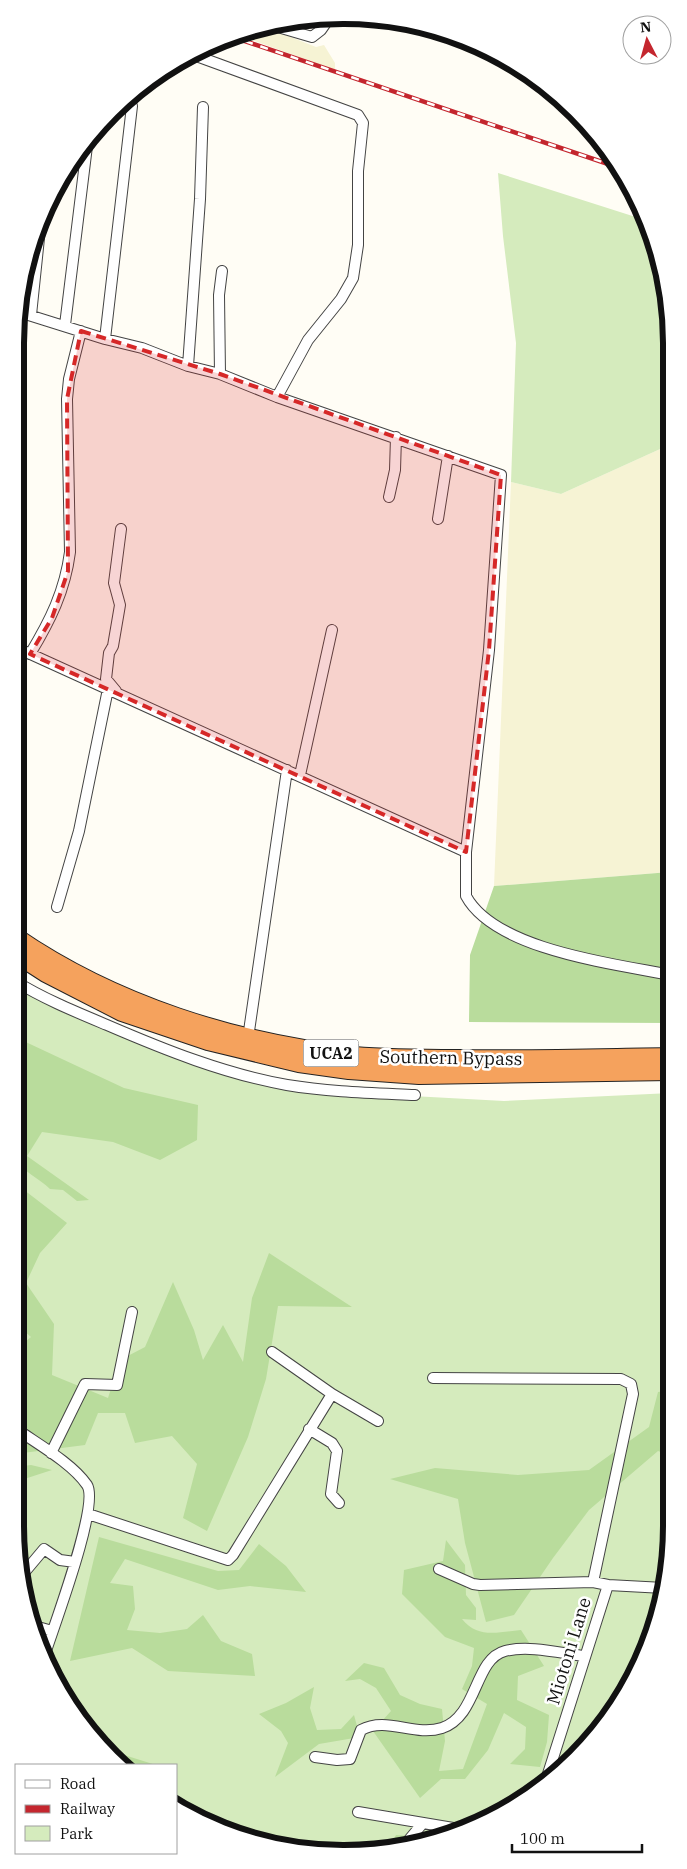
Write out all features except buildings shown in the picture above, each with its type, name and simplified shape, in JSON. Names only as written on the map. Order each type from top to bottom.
[{"type":"highway","name":"Southern Bypass","points":[[24,943],[101,985],[169,1014],[248,1038],[296,1048],[390,1058],[529,1060],[663,1057]]},
{"type":"highway","name":"Southern Bypass","points":[[24,959],[46,973],[122,1012],[208,1041],[299,1063],[349,1070],[419,1075],[663,1071]]},
{"type":"street","points":[[285,29],[312,37],[325,24]]},
{"type":"street","points":[[201,58],[358,115],[363,123],[358,171],[358,245],[353,278],[341,299],[308,340],[277,397]]},
{"type":"street","points":[[105,339],[132,106]]},
{"type":"street","points":[[188,366],[200,199],[203,107]]},
{"type":"street","points":[[65,325],[86,155]]},
{"type":"street","points":[[31,315],[37,253]]},
{"type":"street","points":[[220,374],[219,295],[222,271]]},
{"type":"street","points":[[25,313],[105,339],[142,348],[188,366],[220,374],[277,397],[497,472],[502,478],[489,650],[466,852],[466,896],[492,922],[553,951],[663,973]]},
{"type":"street","points":[[30,654],[52,618],[68,571],[70,552],[68,389],[81,331]]},
{"type":"street","points":[[389,497],[394,470],[396,437]]},
{"type":"street","points":[[438,519],[448,456]]},
{"type":"street","points":[[118,694],[106,679],[120,605],[114,584],[121,529]]},
{"type":"street","points":[[300,775],[332,630]]},
{"type":"street","points":[[24,651],[466,852]]},
{"type":"street","points":[[57,907],[79,831],[108,689]]},
{"type":"street","points":[[248,1038],[287,770]]},
{"type":"street","points":[[24,985],[84,1015],[162,1048],[240,1074],[287,1085],[415,1095]]},
{"type":"street","points":[[51,1453],[85,1384],[117,1385],[132,1312]]},
{"type":"street","points":[[272,1352],[332,1394],[378,1421]]},
{"type":"street","points":[[433,1378],[621,1379],[631,1384],[633,1394],[593,1582]]},
{"type":"street","points":[[88,1514],[228,1560],[233,1556],[332,1394]]},
{"type":"street","points":[[309,1429],[332,1444],[337,1451],[331,1494],[339,1503]]},
{"type":"street","points":[[24,1434],[69,1467],[87,1485],[90,1494],[88,1514],[75,1562],[47,1646]]},
{"type":"street","points":[[27,1570],[44,1549],[60,1560],[75,1562]]},
{"type":"street","points":[[439,1570],[480,1585],[593,1582],[608,1585]]},
{"type":"street","name":"Miotoni Lane","points":[[549,1770],[608,1585],[657,1588]]},
{"type":"street","points":[[41,1628],[52,1631]]},
{"type":"street","points":[[315,1757],[337,1760],[350,1759],[361,1730],[376,1724],[422,1732],[449,1725],[468,1708],[485,1669],[494,1656],[504,1651],[521,1649],[584,1656]]},
{"type":"street","points":[[358,1812],[448,1827]]},
{"type":"street","points":[[411,1838],[423,1823]]},
{"type":"highlighted area","points":[[81,331],[220,374],[501,475],[489,650],[466,852],[30,654],[52,618],[68,571],[67,399]]},
{"type":"shaded area","points":[[276,31],[316,47],[324,45],[335,63],[335,70],[248,39]]},
{"type":"shaded area","points":[[663,448],[663,873],[494,886],[511,482],[561,494]]},
{"type":"green space","points":[[498,173],[637,218],[652,261],[661,302],[663,323],[663,448],[561,494],[511,482],[516,343],[503,236]]},
{"type":"green space","points":[[663,873],[663,1023],[469,1022],[470,955],[494,886]]},
{"type":"green space","points":[[24,981],[57,1004],[159,1052],[270,1082],[412,1096],[504,1101],[663,1093],[663,1546],[657,1588],[639,1648],[609,1703],[570,1752],[521,1791],[466,1821],[426,1834],[385,1843],[323,1845],[281,1839],[221,1821],[178,1798],[178,1764],[131,1764],[103,1736],[78,1703],[57,1667],[41,1628],[30,1588],[24,1546]]},
{"type":"green space","points":[[24,1041],[124,1088],[198,1105],[197,1140],[160,1160],[113,1142],[42,1132],[27,1156],[89,1200],[77,1201],[63,1190],[50,1189],[24,1169]]},
{"type":"green space","points":[[24,1190],[67,1223],[40,1253],[26,1283],[54,1324],[52,1375],[108,1398],[120,1360],[145,1347],[173,1282],[194,1330],[203,1360],[223,1325],[243,1362],[252,1298],[269,1253],[352,1307],[278,1306],[266,1379],[248,1437],[207,1531],[183,1518],[197,1464],[172,1436],[135,1443],[125,1413],[98,1413],[85,1445],[24,1453],[24,1343],[31,1337],[24,1331]]},
{"type":"green space","points":[[663,1391],[663,1453],[658,1451],[589,1510],[514,1615],[486,1622],[465,1543],[458,1499],[390,1479],[435,1468],[518,1475],[589,1470],[649,1427],[658,1392]]},
{"type":"green space","points":[[31,1465],[52,1470],[24,1479],[24,1466]]},
{"type":"green space","points":[[99,1537],[218,1571],[239,1570],[259,1544],[286,1566],[306,1592],[250,1586],[218,1590],[125,1559],[110,1583],[133,1586],[135,1609],[127,1630],[160,1633],[187,1629],[203,1615],[221,1641],[252,1654],[255,1676],[168,1671],[132,1648],[70,1661]]},
{"type":"green space","points":[[446,1540],[465,1565],[466,1595],[476,1608],[476,1620],[462,1619],[468,1625],[482,1632],[496,1633],[521,1630],[544,1666],[518,1676],[517,1700],[549,1715],[547,1742],[540,1767],[510,1764],[525,1749],[526,1727],[504,1713],[488,1750],[465,1779],[441,1779],[420,1798],[373,1731],[391,1711],[376,1688],[360,1679],[345,1681],[364,1663],[384,1668],[400,1695],[420,1704],[442,1709],[445,1741],[439,1771],[463,1769],[487,1704],[462,1689],[472,1666],[474,1648],[445,1637],[402,1594],[404,1570],[443,1561]]},
{"type":"green space","points":[[314,1687],[310,1708],[317,1730],[341,1729],[354,1715],[360,1737],[319,1744],[275,1777],[288,1743],[281,1731],[259,1714],[286,1703]]},
{"type":"green space","points":[[118,1753],[153,1764],[131,1764]]},
{"type":"green space","points":[[396,1835],[416,1836],[406,1839],[392,1842]]},
{"type":"railway","points":[[243,40],[607,164]]}]
